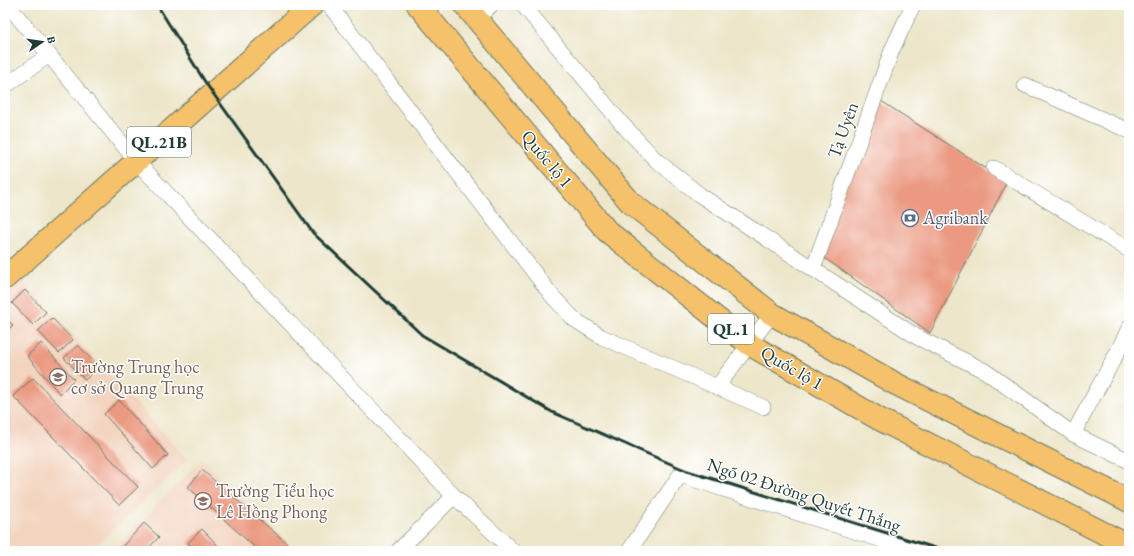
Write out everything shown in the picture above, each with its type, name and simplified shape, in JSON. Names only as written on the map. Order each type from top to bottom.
[{"type":"main road","name":"QL.21B","points":[[5,278],[312,5]]},
{"type":"main road","name":"Quốc lộ 1","points":[[418,5],[607,231],[749,344],[880,419],[1129,546]]},
{"type":"main road","name":"Quốc lộ 1","points":[[478,10],[630,203],[772,314],[896,384],[1129,501]]},
{"type":"street","points":[[8,5],[137,162],[454,496],[514,551]]},
{"type":"street","points":[[329,5],[548,291],[576,320],[602,337],[763,407]]},
{"type":"street","points":[[523,5],[622,124],[657,161],[700,195],[917,337],[985,371],[1073,434],[1129,461]]},
{"type":"street","name":"Tạ Uyên","points":[[813,269],[892,50],[913,5]]},
{"type":"street","points":[[5,86],[49,55]]},
{"type":"street","points":[[1025,85],[1129,131]]},
{"type":"street","points":[[994,168],[1129,250]]},
{"type":"street","points":[[717,387],[772,314]]},
{"type":"street","points":[[1073,434],[1129,328]]},
{"type":"street","name":"Ngõ 02 Đường Quyết Thắng","points":[[629,551],[680,475],[916,551]]},
{"type":"street","points":[[398,551],[454,496]]},
{"type":"shaded area","name":"Trường Trung học cơ sở Quang Trung","points":[[21,279],[188,460],[90,551],[5,551],[5,294]]},
{"type":"shaded area","name":"Trường Tiểu học Lê Hồng Phong","points":[[202,459],[295,551],[112,551]]},
{"type":"building","name":"Agribank","points":[[878,99],[1007,182],[930,333],[819,254]]},
{"type":"building","points":[[25,290],[46,312],[33,325],[12,303]]},
{"type":"building","points":[[5,317],[13,325],[5,333]]},
{"type":"building","points":[[52,318],[73,340],[59,353],[38,331]]},
{"type":"building","points":[[41,343],[74,379],[60,394],[27,356]]},
{"type":"building","points":[[78,345],[99,367],[85,380],[64,358]]},
{"type":"building","name":"Trường Trung học cơ sở Quang Trung","points":[[33,378],[138,487],[119,505],[13,396]]},
{"type":"building","points":[[119,400],[168,455],[153,469],[104,414]]},
{"type":"building","points":[[202,470],[288,544],[281,551],[259,551],[188,487]]},
{"type":"building","points":[[144,523],[159,537],[146,551],[118,551]]},
{"type":"building","points":[[202,529],[223,551],[196,551],[188,543]]},
{"type":"railway","points":[[157,5],[207,85],[313,233],[422,335],[552,412],[687,471],[945,551]]},
{"type":"place","name":"Agribank","points":[[910,218]]},
{"type":"place","name":"Trường Trung học cơ sở Quang Trung","points":[[58,377]]},
{"type":"place","name":"Trường Tiểu học Lê Hồng Phong","points":[[203,501]]}]
